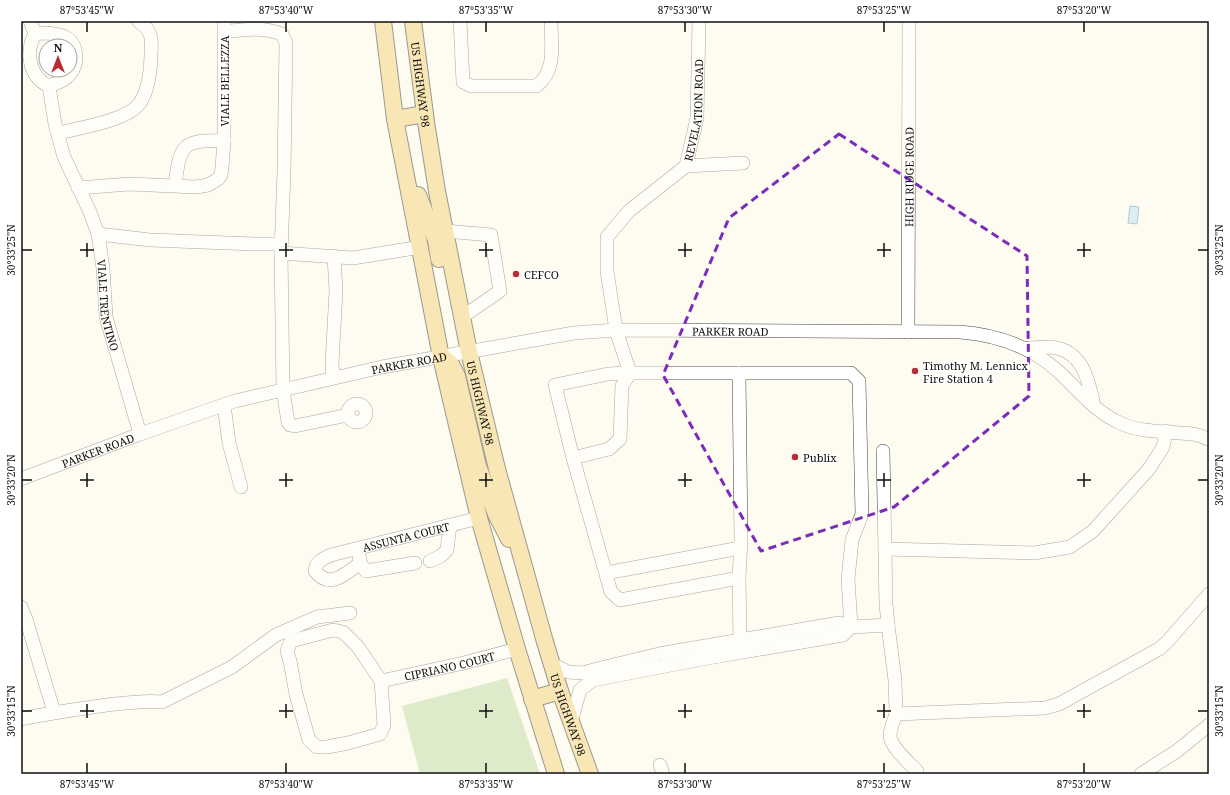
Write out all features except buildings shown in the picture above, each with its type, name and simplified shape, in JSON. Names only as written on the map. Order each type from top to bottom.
[{"type":"main road","points":[[383,21],[395,119],[421,247],[441,357],[480,518],[517,649],[556,774]]},
{"type":"main road","name":"US HIGHWAY 98","points":[[413,21],[425,114],[445,231],[469,352],[497,469],[552,664],[560,691],[590,774]]},
{"type":"main road","points":[[395,119],[425,114]]},
{"type":"main road","points":[[403,155],[436,240],[458,344],[469,352]]},
{"type":"main road","points":[[441,357],[451,364],[457,376],[478,466],[496,514],[525,569]]},
{"type":"main road","points":[[532,699],[560,691]]},
{"type":"street","points":[[30,21],[35,34],[31,42],[29,52],[30,64],[41,83],[49,86],[62,81],[70,75],[75,67],[76,52],[72,43],[66,37],[54,34],[35,34]]},
{"type":"street","points":[[58,133],[117,119],[139,104],[145,92],[151,59],[152,40],[150,32],[146,26],[138,21]]},
{"type":"street","points":[[460,21],[463,82],[471,86],[536,86],[543,82],[552,64],[551,21]]},
{"type":"street","name":"REVELATION ROAD","points":[[630,373],[616,330],[607,271],[607,237],[629,211],[686,166],[697,118],[699,21]]},
{"type":"street","name":"HIGH RIDGE ROAD","points":[[908,332],[909,21]]},
{"type":"street","points":[[224,26],[270,30],[282,34],[286,43],[281,248],[283,390],[288,422],[290,425],[295,426],[348,415]]},
{"type":"street","name":"VIALE BELLEZZA","points":[[78,188],[129,184],[196,187],[208,185],[218,179],[221,175],[224,142],[224,26]]},
{"type":"street","name":"VIALE TRENTINO","points":[[49,86],[64,157],[90,212],[98,234],[103,268],[106,317],[140,434]]},
{"type":"street","name":"VIALE BELLEZZA","points":[[175,185],[179,157],[182,150],[196,141],[206,140],[224,142]]},
{"type":"street","points":[[686,166],[743,163]]},
{"type":"street","points":[[445,231],[491,234],[500,291],[462,317]]},
{"type":"street","points":[[98,234],[150,240],[254,244],[353,258],[421,247]]},
{"type":"street","points":[[333,378],[332,363],[336,291],[334,256]]},
{"type":"street","name":"PARKER ROAD","points":[[21,479],[140,434],[224,405],[382,367],[574,333],[616,330],[960,332],[982,334],[1026,348]]},
{"type":"street","points":[[1026,348],[1059,349],[1073,357],[1083,368],[1090,384],[1094,406]]},
{"type":"street","points":[[1026,348],[1059,372],[1094,406],[1126,426],[1194,434],[1209,438]]},
{"type":"street","points":[[1067,380],[1083,368]]},
{"type":"street","points":[[573,458],[609,449],[620,439],[622,386],[630,373]]},
{"type":"street","points":[[739,578],[620,600],[611,592],[573,458],[555,385],[608,374],[630,373],[851,374],[859,381],[862,514],[852,540],[848,579],[851,627]]},
{"type":"street","points":[[739,373],[739,578],[741,646]]},
{"type":"street","points":[[224,405],[229,443],[241,487]]},
{"type":"street","points":[[1194,434],[1209,428]]},
{"type":"street","points":[[885,549],[1034,553],[1070,547],[1093,531],[1149,469],[1163,448],[1166,431]]},
{"type":"street","points":[[883,451],[886,604],[895,680],[896,714],[891,729],[890,738],[896,749],[917,771],[917,774]]},
{"type":"street","name":"ASSUNTA COURT","points":[[360,563],[342,577],[324,580],[318,576],[315,570],[316,565],[321,560],[331,555],[480,518]]},
{"type":"street","points":[[430,561],[441,556],[447,550],[450,525]]},
{"type":"street","points":[[358,548],[360,563],[366,571],[415,563]]},
{"type":"street","points":[[606,573],[740,548]]},
{"type":"street","points":[[896,714],[1036,709],[1059,704],[1159,649],[1167,642],[1209,594]]},
{"type":"street","points":[[21,608],[26,619],[54,712]]},
{"type":"street","points":[[21,719],[54,712],[130,702],[162,702],[232,667],[276,634],[317,617],[350,614]]},
{"type":"street","points":[[552,664],[568,672],[583,674],[597,669],[659,654],[843,635],[851,627],[888,625]]},
{"type":"street","points":[[332,630],[343,632],[358,647],[381,681],[384,725],[380,734],[348,744],[317,747],[309,740],[296,694],[287,651],[291,641],[332,630]]},
{"type":"street","points":[[560,691],[593,680],[702,659],[741,646]]},
{"type":"street","name":"CIPRIANO COURT","points":[[381,681],[464,663],[517,649]]},
{"type":"street","points":[[571,722],[580,690],[593,680]]},
{"type":"street","points":[[1141,774],[1177,751],[1209,725]]},
{"type":"highlighted area","points":[[839,134],[1027,256],[1029,396],[894,507],[761,551],[663,375],[729,218]]},
{"type":"green space","points":[[507,678],[540,774],[420,774],[402,706]]},
{"type":"water","points":[[1130,206],[1139,207],[1137,224],[1128,223]]},
{"type":"place","name":"CEFCO","points":[[516,274]]},
{"type":"place","name":"Timothy M. Lennicx Fire Station 4","points":[[915,371]]},
{"type":"place","name":"Publix","points":[[795,457]]}]
